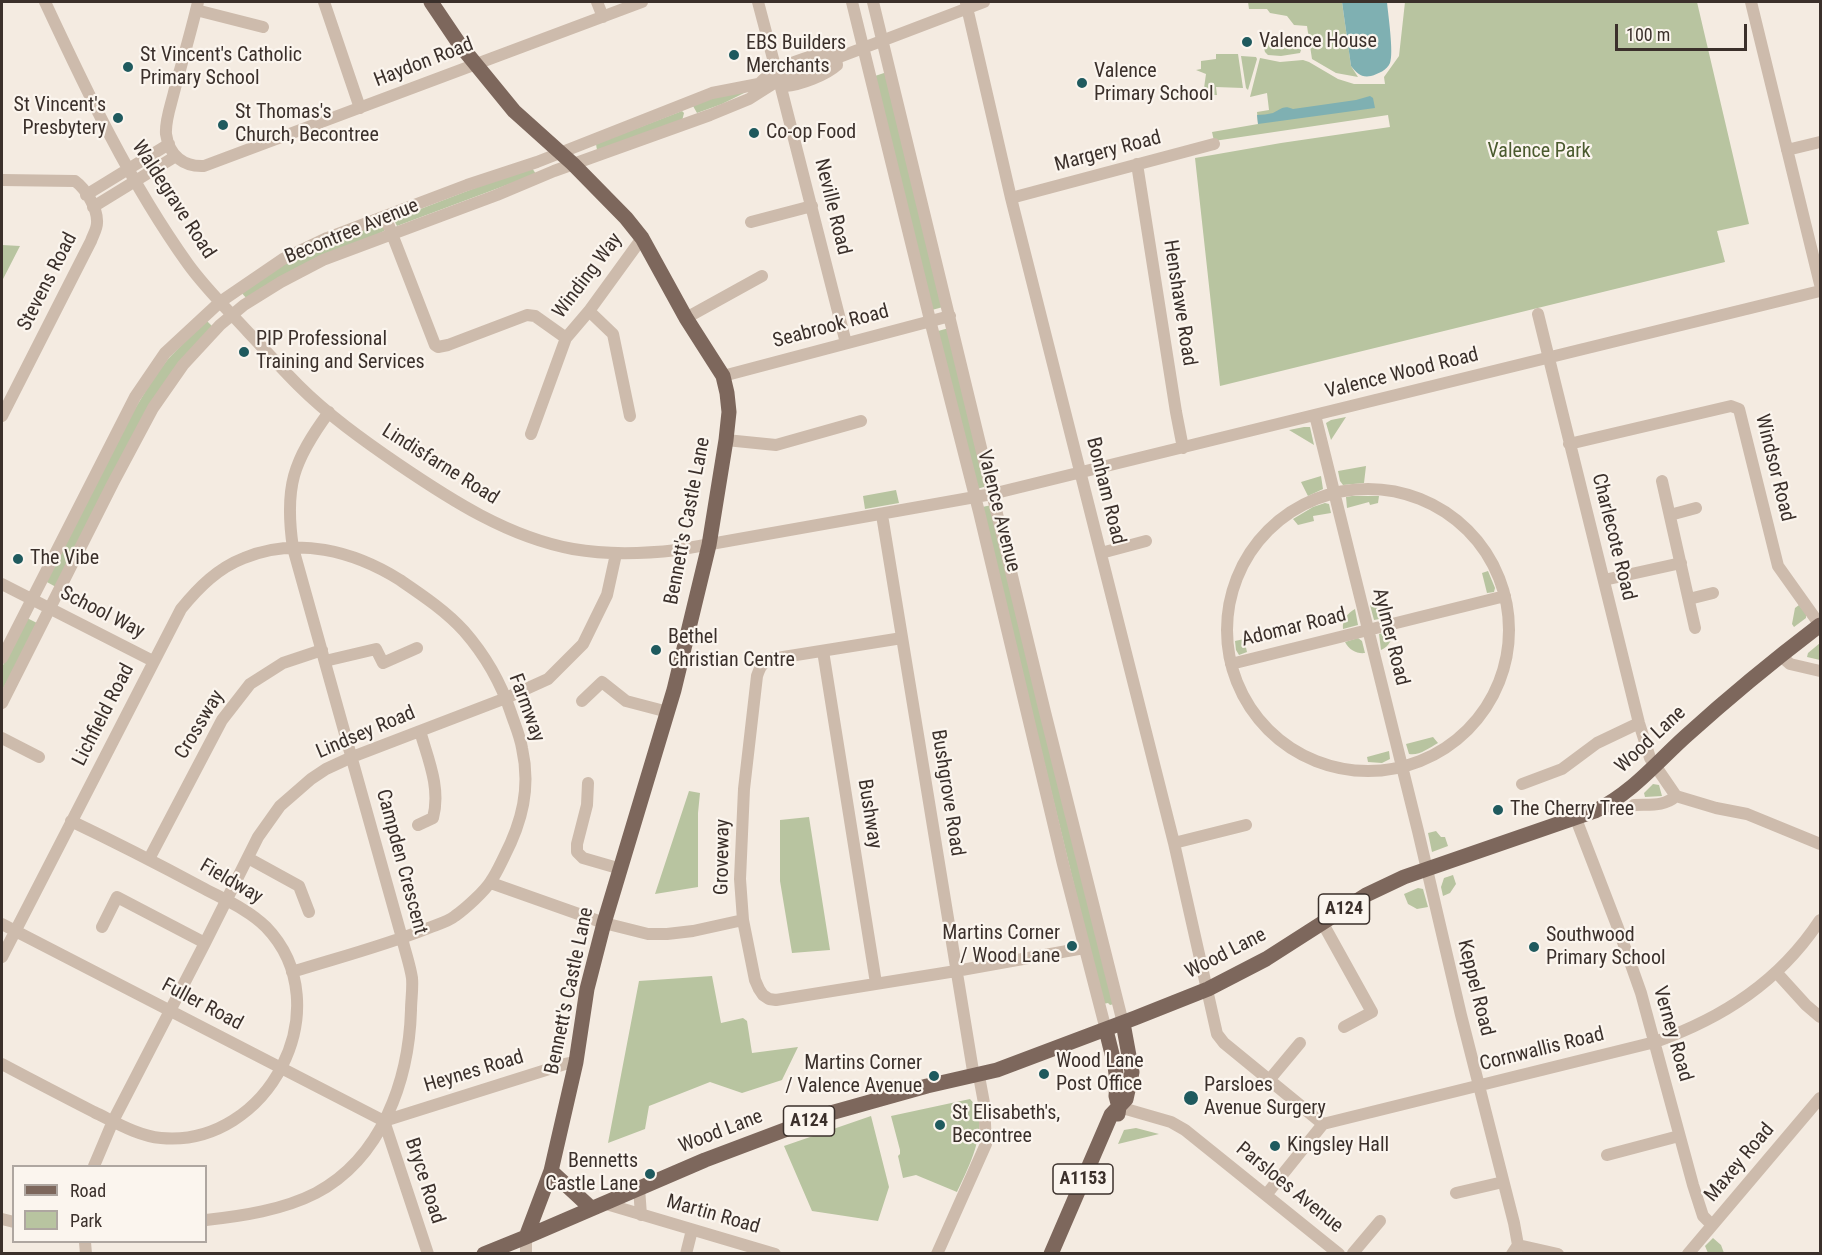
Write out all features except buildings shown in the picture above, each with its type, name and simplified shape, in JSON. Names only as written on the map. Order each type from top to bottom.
[{"type":"main road","name":"Bennett's Castle Lane","points":[[431,2],[460,45],[514,111],[573,164],[642,237],[686,318],[723,376],[729,412],[709,545],[674,690],[604,923],[587,989],[576,1062],[551,1171],[526,1238]]},
{"type":"main road","name":"Wood Lane","points":[[597,1206],[705,1160],[827,1114],[927,1086],[977,1076],[1106,1030],[1208,989],[1266,959],[1322,922],[1404,877],[1576,819],[1612,802],[1637,784],[1703,721],[1820,625]]},
{"type":"main road","name":"A1153","points":[[1051,1254],[1111,1115],[1126,1099],[1132,1072],[1123,1023]]},
{"type":"main road","name":"A1153","points":[[1058,1254],[1119,1107],[1116,1096],[1115,1066],[1106,1030]]},
{"type":"main road","points":[[551,1171],[597,1206]]},
{"type":"main road","name":"A124","points":[[484,1254],[597,1206]]},
{"type":"street","name":"Waldegrave Road","points":[[45,2],[108,133],[156,216],[189,265],[232,315]]},
{"type":"street","points":[[324,2],[360,108]]},
{"type":"street","points":[[597,2],[603,17]]},
{"type":"street","name":"Haydon Road","points":[[180,160],[193,166],[204,166],[642,2]]},
{"type":"street","name":"Neville Road","points":[[759,2],[846,344]]},
{"type":"street","name":"Valence Avenue","points":[[852,2],[1106,1030]]},
{"type":"street","name":"Valence Avenue","points":[[873,2],[1123,1023]]},
{"type":"street","name":"Becontree Avenue","points":[[2,658],[117,430],[144,382],[165,353],[220,302],[272,266],[298,250],[560,153],[685,103],[712,93],[760,83],[777,75],[838,57],[966,5],[984,2]]},
{"type":"street","points":[[1751,2],[1821,284]]},
{"type":"street","name":"Bonham Road","points":[[966,5],[1011,198],[1173,843],[1217,1034],[1224,1043],[1323,1124]]},
{"type":"street","points":[[2,180],[75,181],[81,186],[93,207],[136,181],[180,160],[169,144],[166,134],[167,123],[197,6],[263,27]]},
{"type":"street","name":"Becontree Avenue","points":[[2,703],[153,408],[183,365],[232,315],[281,282],[323,260],[573,164],[693,122],[749,99],[777,75]]},
{"type":"street","points":[[685,103],[693,122]]},
{"type":"street","points":[[1787,150],[1821,142]]},
{"type":"street","points":[[86,195],[169,144]]},
{"type":"street","name":"Margery Road","points":[[1011,198],[1214,144]]},
{"type":"street","name":"Henshawe Road","points":[[1137,164],[1183,448]]},
{"type":"street","points":[[751,222],[812,206]]},
{"type":"street","name":"Stevens Road","points":[[2,416],[95,232],[97,224],[93,207]]},
{"type":"street","name":"Winding Way","points":[[386,216],[435,345],[438,347],[448,345],[527,315],[535,316],[566,338]]},
{"type":"street","name":"Winding Way","points":[[531,434],[566,338],[589,311],[642,237]]},
{"type":"street","points":[[686,318],[762,276]]},
{"type":"street","name":"Valence Wood Road","points":[[992,495],[1821,291]]},
{"type":"street","points":[[589,311],[613,334],[630,416]]},
{"type":"street","name":"Charlecote Road","points":[[1538,314],[1639,723],[1648,754],[1676,796]]},
{"type":"street","name":"Lindisfarne Road","points":[[232,315],[298,386],[371,446],[426,483],[482,516],[524,534],[572,548],[616,554],[644,554],[709,545],[992,495]]},
{"type":"street","name":"Seabrook Road","points":[[723,376],[950,316]]},
{"type":"street","name":"Windsor Road","points":[[1569,444],[1731,406],[1739,409],[1778,566],[1820,625]]},
{"type":"street","name":"Campden Crescent","points":[[207,1220],[295,1202],[316,1193],[350,1168],[365,1151],[392,1104],[402,1077],[410,1032],[412,979],[293,548],[289,521],[291,485],[304,449],[329,412]]},
{"type":"street","name":"Aylmer Road","points":[[1315,415],[1427,869]]},
{"type":"street","points":[[726,440],[776,445],[861,421]]},
{"type":"street","points":[[1662,481],[1695,628]]},
{"type":"street","points":[[1360,489],[1385,490],[1419,498],[1441,509],[1462,524],[1485,550],[1505,596],[1509,614],[1508,651],[1497,686],[1489,702],[1478,718],[1452,743],[1428,757],[1402,766],[1377,770],[1351,769],[1334,766],[1303,754],[1275,735],[1252,710],[1231,664],[1227,630],[1231,596],[1236,580],[1252,550],[1269,530],[1288,514],[1310,501],[1335,493],[1360,489]]},
{"type":"street","points":[[1670,515],[1696,508]]},
{"type":"street","name":"Bushgrove Road","points":[[882,515],[956,971],[984,1103],[986,1144],[937,1254]]},
{"type":"street","points":[[1101,554],[1146,541]]},
{"type":"street","name":"Lichfield Road","points":[[2,957],[181,609],[197,589],[226,567],[267,550],[293,548]]},
{"type":"street","name":"Farmway","points":[[292,972],[402,938],[454,918],[491,883],[514,838],[522,815],[525,794],[522,748],[506,698],[487,661],[464,631],[418,592],[372,564],[350,556],[314,548],[293,548]]},
{"type":"street","name":"Lindsey Road","points":[[94,1165],[113,1121],[258,837],[280,806],[326,769],[548,680],[583,644],[607,595],[616,554]]},
{"type":"street","points":[[1604,580],[1681,563]]},
{"type":"street","name":"School Way","points":[[2,584],[153,661]]},
{"type":"street","points":[[1689,599],[1713,593]]},
{"type":"street","name":"Adomar Road","points":[[1231,664],[1505,596]]},
{"type":"street","name":"Groveway","points":[[902,638],[771,659],[764,662],[760,668],[757,676],[744,789],[740,879],[743,920],[755,980],[759,989],[769,999],[776,999],[1084,948]]},
{"type":"street","name":"Crossway","points":[[149,859],[222,720],[250,684],[283,663],[376,649],[383,663],[417,648]]},
{"type":"street","name":"Bushway","points":[[823,651],[876,983]]},
{"type":"street","points":[[1781,656],[1790,664],[1821,671]]},
{"type":"street","points":[[582,701],[602,682],[626,701],[668,712]]},
{"type":"street","points":[[1522,784],[1562,769],[1597,743],[1639,723]]},
{"type":"street","points":[[418,825],[433,818],[436,808],[436,784],[420,731]]},
{"type":"street","points":[[2,738],[39,757]]},
{"type":"street","points":[[588,783],[587,805],[577,852],[583,858],[621,869]]},
{"type":"street","points":[[1634,805],[1663,804],[1676,796],[1716,814],[1747,814],[1821,844]]},
{"type":"street","name":"Verney Road","points":[[1576,819],[1641,993],[1679,1137],[1703,1216],[1712,1226]]},
{"type":"street","name":"Fieldway","points":[[2,1064],[135,1131],[160,1138],[180,1138],[199,1136],[223,1127],[243,1115],[268,1088],[290,1048],[296,1025],[297,995],[292,972],[280,945],[267,928],[254,917],[226,901],[149,859],[71,821]]},
{"type":"street","points":[[1173,843],[1246,825]]},
{"type":"street","points":[[248,858],[298,886],[309,912]]},
{"type":"street","name":"Keppel Road","points":[[1427,869],[1514,1223],[1515,1249]]},
{"type":"street","points":[[491,883],[604,923],[648,934],[693,931],[743,920]]},
{"type":"street","points":[[102,927],[117,897],[205,943]]},
{"type":"street","name":"Cornwallis Road","points":[[1323,1124],[1655,1042],[1685,1031],[1722,1012],[1776,972],[1821,920]]},
{"type":"street","points":[[1322,922],[1372,1012],[1344,1027]]},
{"type":"street","name":"Fuller Road","points":[[2,924],[384,1121]]},
{"type":"street","points":[[1776,972],[1806,1005],[1821,1017]]},
{"type":"street","points":[[1270,1079],[1300,1043]]},
{"type":"street","name":"Heynes Road","points":[[384,1121],[576,1062]]},
{"type":"street","name":"Maxey Road","points":[[1688,1254],[1821,1098]]},
{"type":"street","name":"Parsloes Avenue","points":[[1119,1107],[1171,1122],[1185,1130],[1339,1254]]},
{"type":"street","name":"Bryce Road","points":[[384,1121],[428,1254]]},
{"type":"street","points":[[1266,1194],[1323,1124]]},
{"type":"street","points":[[1607,1155],[1679,1137]]},
{"type":"street","points":[[1456,1193],[1503,1182]]},
{"type":"street","name":"Martin Road","points":[[639,1188],[641,1215]]},
{"type":"street","name":"Martin Road","points":[[597,1206],[641,1215],[775,1254]]},
{"type":"street","points":[[1353,1253],[1380,1221]]},
{"type":"street","points":[[686,1254],[692,1230]]},
{"type":"street","points":[[526,1238],[526,1254]]},
{"type":"street","points":[[1515,1249],[1558,1254]]},
{"type":"green space","points":[[1248,2],[1342,2],[1351,66],[1358,77],[1336,73],[1312,59],[1307,26],[1294,25],[1287,16],[1270,13],[1267,9],[1249,9]]},
{"type":"green space","name":"Valence Park","points":[[1405,2],[1697,2],[1749,224],[1717,231],[1725,262],[1220,386],[1195,158],[1390,127],[1388,115],[1214,141],[1212,132],[1258,124],[1257,112],[1269,110],[1267,93],[1250,97],[1260,58],[1280,62],[1303,60],[1338,79],[1354,84],[1385,84],[1384,77],[1399,56]]},
{"type":"green space","points":[[1267,38],[1292,42],[1301,50],[1300,53],[1281,56],[1268,55],[1263,44]]},
{"type":"green space","points":[[1216,54],[1238,54],[1243,88],[1216,87],[1217,95],[1203,95],[1206,74],[1196,70],[1201,69],[1201,61],[1216,59]]},
{"type":"green space","points":[[1241,56],[1257,59],[1248,90],[1246,88]]},
{"type":"green space","points":[[887,72],[943,307],[932,310],[875,76]]},
{"type":"green space","points":[[748,91],[697,113],[693,106],[718,96]]},
{"type":"green space","points":[[682,111],[684,113],[682,121],[597,150],[596,144]]},
{"type":"green space","points":[[532,168],[536,174],[397,226],[395,222],[397,218]]},
{"type":"green space","points":[[378,224],[384,226],[384,231],[247,299],[240,291],[305,252]]},
{"type":"green space","points":[[2,245],[20,246],[2,281]]},
{"type":"green space","points":[[206,320],[213,327],[195,346],[56,587],[45,581],[133,412],[153,379],[168,359]]},
{"type":"green space","points":[[949,328],[987,486],[977,489],[938,331]]},
{"type":"green space","points":[[1346,417],[1331,440],[1326,423]]},
{"type":"green space","points":[[1310,427],[1314,445],[1289,430]]},
{"type":"green space","points":[[1366,466],[1364,483],[1343,485],[1340,481],[1338,471]]},
{"type":"green space","points":[[1321,476],[1323,489],[1308,496],[1301,482]]},
{"type":"green space","points":[[896,490],[899,503],[865,509],[863,496]]},
{"type":"green space","points":[[1379,496],[1378,503],[1370,505],[1369,502],[1347,508],[1346,497]]},
{"type":"green space","points":[[1329,504],[1331,513],[1313,516],[1314,521],[1298,525],[1293,519],[1313,507]]},
{"type":"green space","points":[[992,505],[1114,1004],[1110,1005],[1103,1004],[982,507]]},
{"type":"green space","points":[[1488,571],[1495,588],[1494,592],[1487,593],[1482,573]]},
{"type":"green space","points":[[1370,605],[1382,608],[1390,617],[1374,620]]},
{"type":"green space","points":[[1799,605],[1806,614],[1806,618],[1794,627],[1792,624],[1795,608]]},
{"type":"green space","points":[[1355,609],[1358,625],[1343,629],[1346,618]]},
{"type":"green space","points":[[27,618],[37,623],[2,691],[2,667]]},
{"type":"green space","points":[[1393,630],[1390,642],[1381,650],[1379,634]]},
{"type":"green space","points":[[1358,638],[1362,641],[1365,653],[1354,651],[1345,642]]},
{"type":"green space","points":[[1244,639],[1247,652],[1239,655],[1235,641]]},
{"type":"green space","points":[[1820,643],[1820,660],[1807,657],[1808,653]]},
{"type":"green space","points":[[1433,737],[1438,743],[1420,753],[1409,754],[1406,744]]},
{"type":"green space","points":[[1389,751],[1390,759],[1382,763],[1368,762],[1367,757]]},
{"type":"green space","points":[[1653,784],[1659,785],[1662,796],[1645,797],[1644,793]]},
{"type":"green space","points":[[689,791],[700,793],[698,887],[655,894]]},
{"type":"green space","points":[[809,817],[830,950],[792,953],[780,881],[780,820]]},
{"type":"green space","points":[[1436,831],[1441,837],[1445,837],[1448,846],[1432,852],[1428,833]]},
{"type":"green space","points":[[1453,875],[1456,884],[1450,893],[1443,896],[1441,887],[1444,878]]},
{"type":"green space","points":[[1418,888],[1423,889],[1428,907],[1417,909],[1408,904],[1404,894]]},
{"type":"green space","points":[[712,976],[721,1023],[743,1018],[747,1021],[752,1053],[798,1047],[782,1080],[742,1093],[710,1082],[649,1106],[645,1129],[608,1143],[639,981]]},
{"type":"green space","points":[[970,1099],[976,1108],[979,1132],[972,1158],[957,1192],[916,1175],[903,1178],[898,1156],[900,1150],[891,1116]]},
{"type":"green space","points":[[871,1116],[889,1187],[878,1221],[812,1211],[784,1146]]},
{"type":"green space","points":[[1136,1128],[1159,1134],[1118,1144],[1124,1130]]},
{"type":"green space","points":[[1713,1238],[1721,1245],[1724,1253],[1708,1253],[1705,1246]]},
{"type":"water","points":[[1342,2],[1387,2],[1391,58],[1389,65],[1382,71],[1371,76],[1362,76],[1351,66]]},
{"type":"water","points":[[1370,96],[1373,98],[1375,108],[1258,124],[1257,115],[1273,113],[1285,107],[1293,109]]},
{"type":"place","name":"Valence House","points":[[1247,42]]},
{"type":"place","name":"EBS Builders Merchants","points":[[734,55]]},
{"type":"place","name":"St Vincent's Catholic Primary School","points":[[128,67]]},
{"type":"place","name":"Valence Primary School","points":[[1082,83]]},
{"type":"place","name":"St Vincent's Presbytery","points":[[118,118]]},
{"type":"place","name":"St Thomas's Church, Becontree","points":[[223,125]]},
{"type":"place","name":"Co-op Food","points":[[754,133]]},
{"type":"place","name":"PIP Professional Training and Services","points":[[244,352]]},
{"type":"place","name":"The Vibe","points":[[18,559]]},
{"type":"place","name":"Bethel Christian Centre","points":[[656,650]]},
{"type":"place","name":"The Cherry Tree","points":[[1498,810]]},
{"type":"place","name":"Martins Corner / Wood Lane","points":[[1072,946]]},
{"type":"place","name":"Southwood Primary School","points":[[1534,947]]},
{"type":"place","name":"Wood Lane Post Office","points":[[1044,1074]]},
{"type":"place","name":"Martins Corner / Valence Avenue","points":[[934,1076]]},
{"type":"place","name":"Parsloes Avenue Surgery","points":[[1191,1098]]},
{"type":"place","name":"St Elisabeth's, Becontree","points":[[940,1125]]},
{"type":"place","name":"Kingsley Hall","points":[[1275,1146]]},
{"type":"place","name":"Bennetts Castle Lane","points":[[650,1174]]}]
